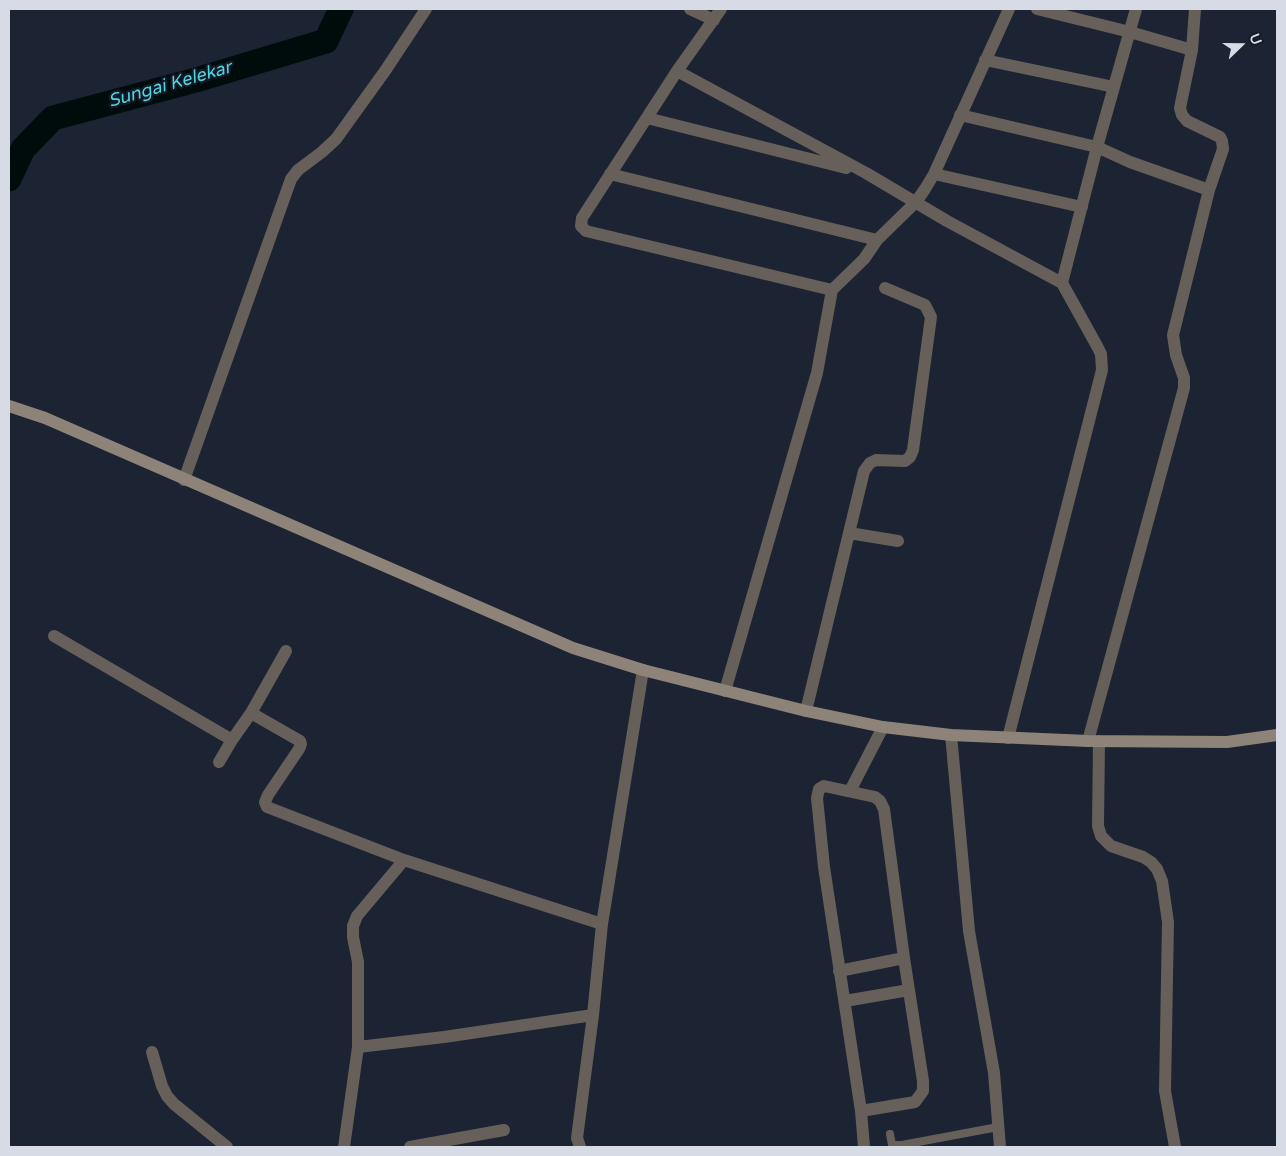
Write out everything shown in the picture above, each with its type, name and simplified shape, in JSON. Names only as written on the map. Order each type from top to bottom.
[{"type":"street","points":[[184,480],[291,179],[298,170],[336,139],[385,71],[426,9]]},
{"type":"street","points":[[690,9],[714,20]]},
{"type":"street","points":[[721,9],[677,71],[580,223],[584,230],[832,290]]},
{"type":"street","points":[[725,691],[817,374],[832,290],[864,260],[877,240],[916,202],[934,174],[1009,9]]},
{"type":"street","points":[[1038,9],[1192,50]]},
{"type":"street","points":[[1062,283],[1097,147],[1136,9]]},
{"type":"street","points":[[1176,1147],[1164,1091],[1168,922],[1162,880],[1157,868],[1151,862],[1144,857],[1111,846],[1101,836],[1098,826],[1094,741],[1184,388],[1184,378],[1176,355],[1173,336],[1209,190],[1223,149],[1223,144],[1218,136],[1187,121],[1182,115],[1180,104],[1192,50],[1195,9]]},
{"type":"street","points":[[985,60],[1114,87]]},
{"type":"street","points":[[677,71],[866,173],[1062,283],[1101,354],[1102,370],[1008,738]]},
{"type":"street","points":[[960,115],[1097,147],[1130,162],[1209,190]]},
{"type":"street","points":[[647,118],[866,173]]},
{"type":"street","points":[[610,174],[877,240]]},
{"type":"street","points":[[934,174],[1082,207]]},
{"type":"street","points":[[806,711],[848,533],[866,466],[870,462],[879,460],[905,461],[910,457],[913,450],[931,317],[925,304],[885,288]]},
{"type":"street","points":[[9,406],[45,418],[574,648],[643,670],[806,711],[883,727],[951,735],[1094,741],[1227,742],[1277,735]]},
{"type":"street","points":[[848,533],[898,541]]},
{"type":"street","points":[[54,636],[232,740]]},
{"type":"street","points":[[219,762],[251,713],[286,651]]},
{"type":"street","points":[[580,1147],[578,1138],[602,924],[643,670]]},
{"type":"street","points":[[251,713],[288,733],[301,743],[268,795],[265,802],[267,807],[404,860],[602,924]]},
{"type":"street","points":[[850,790],[883,727]]},
{"type":"street","points":[[951,735],[969,931],[994,1073],[1000,1147]]},
{"type":"street","points":[[861,1111],[912,1104],[920,1097],[923,1091],[923,1081],[908,990],[884,809],[878,799],[850,790],[824,786],[819,789],[817,798],[824,867],[861,1111],[864,1147]]},
{"type":"street","points":[[344,1147],[358,1048],[358,962],[353,937],[353,926],[357,916],[404,860]]},
{"type":"street","points":[[839,971],[904,958]]},
{"type":"street","points":[[845,1000],[908,990]]},
{"type":"street","points":[[358,1048],[593,1015]]},
{"type":"street","points":[[152,1052],[162,1086],[167,1096],[174,1104],[227,1147]]},
{"type":"street","points":[[410,1147],[504,1130]]},
{"type":"lane","points":[[890,1134],[892,1146],[998,1127]]},
{"type":"waterway","name":"Sungai Kelekar","points":[[9,179],[23,149],[53,118],[196,80],[326,41],[341,9]]}]
